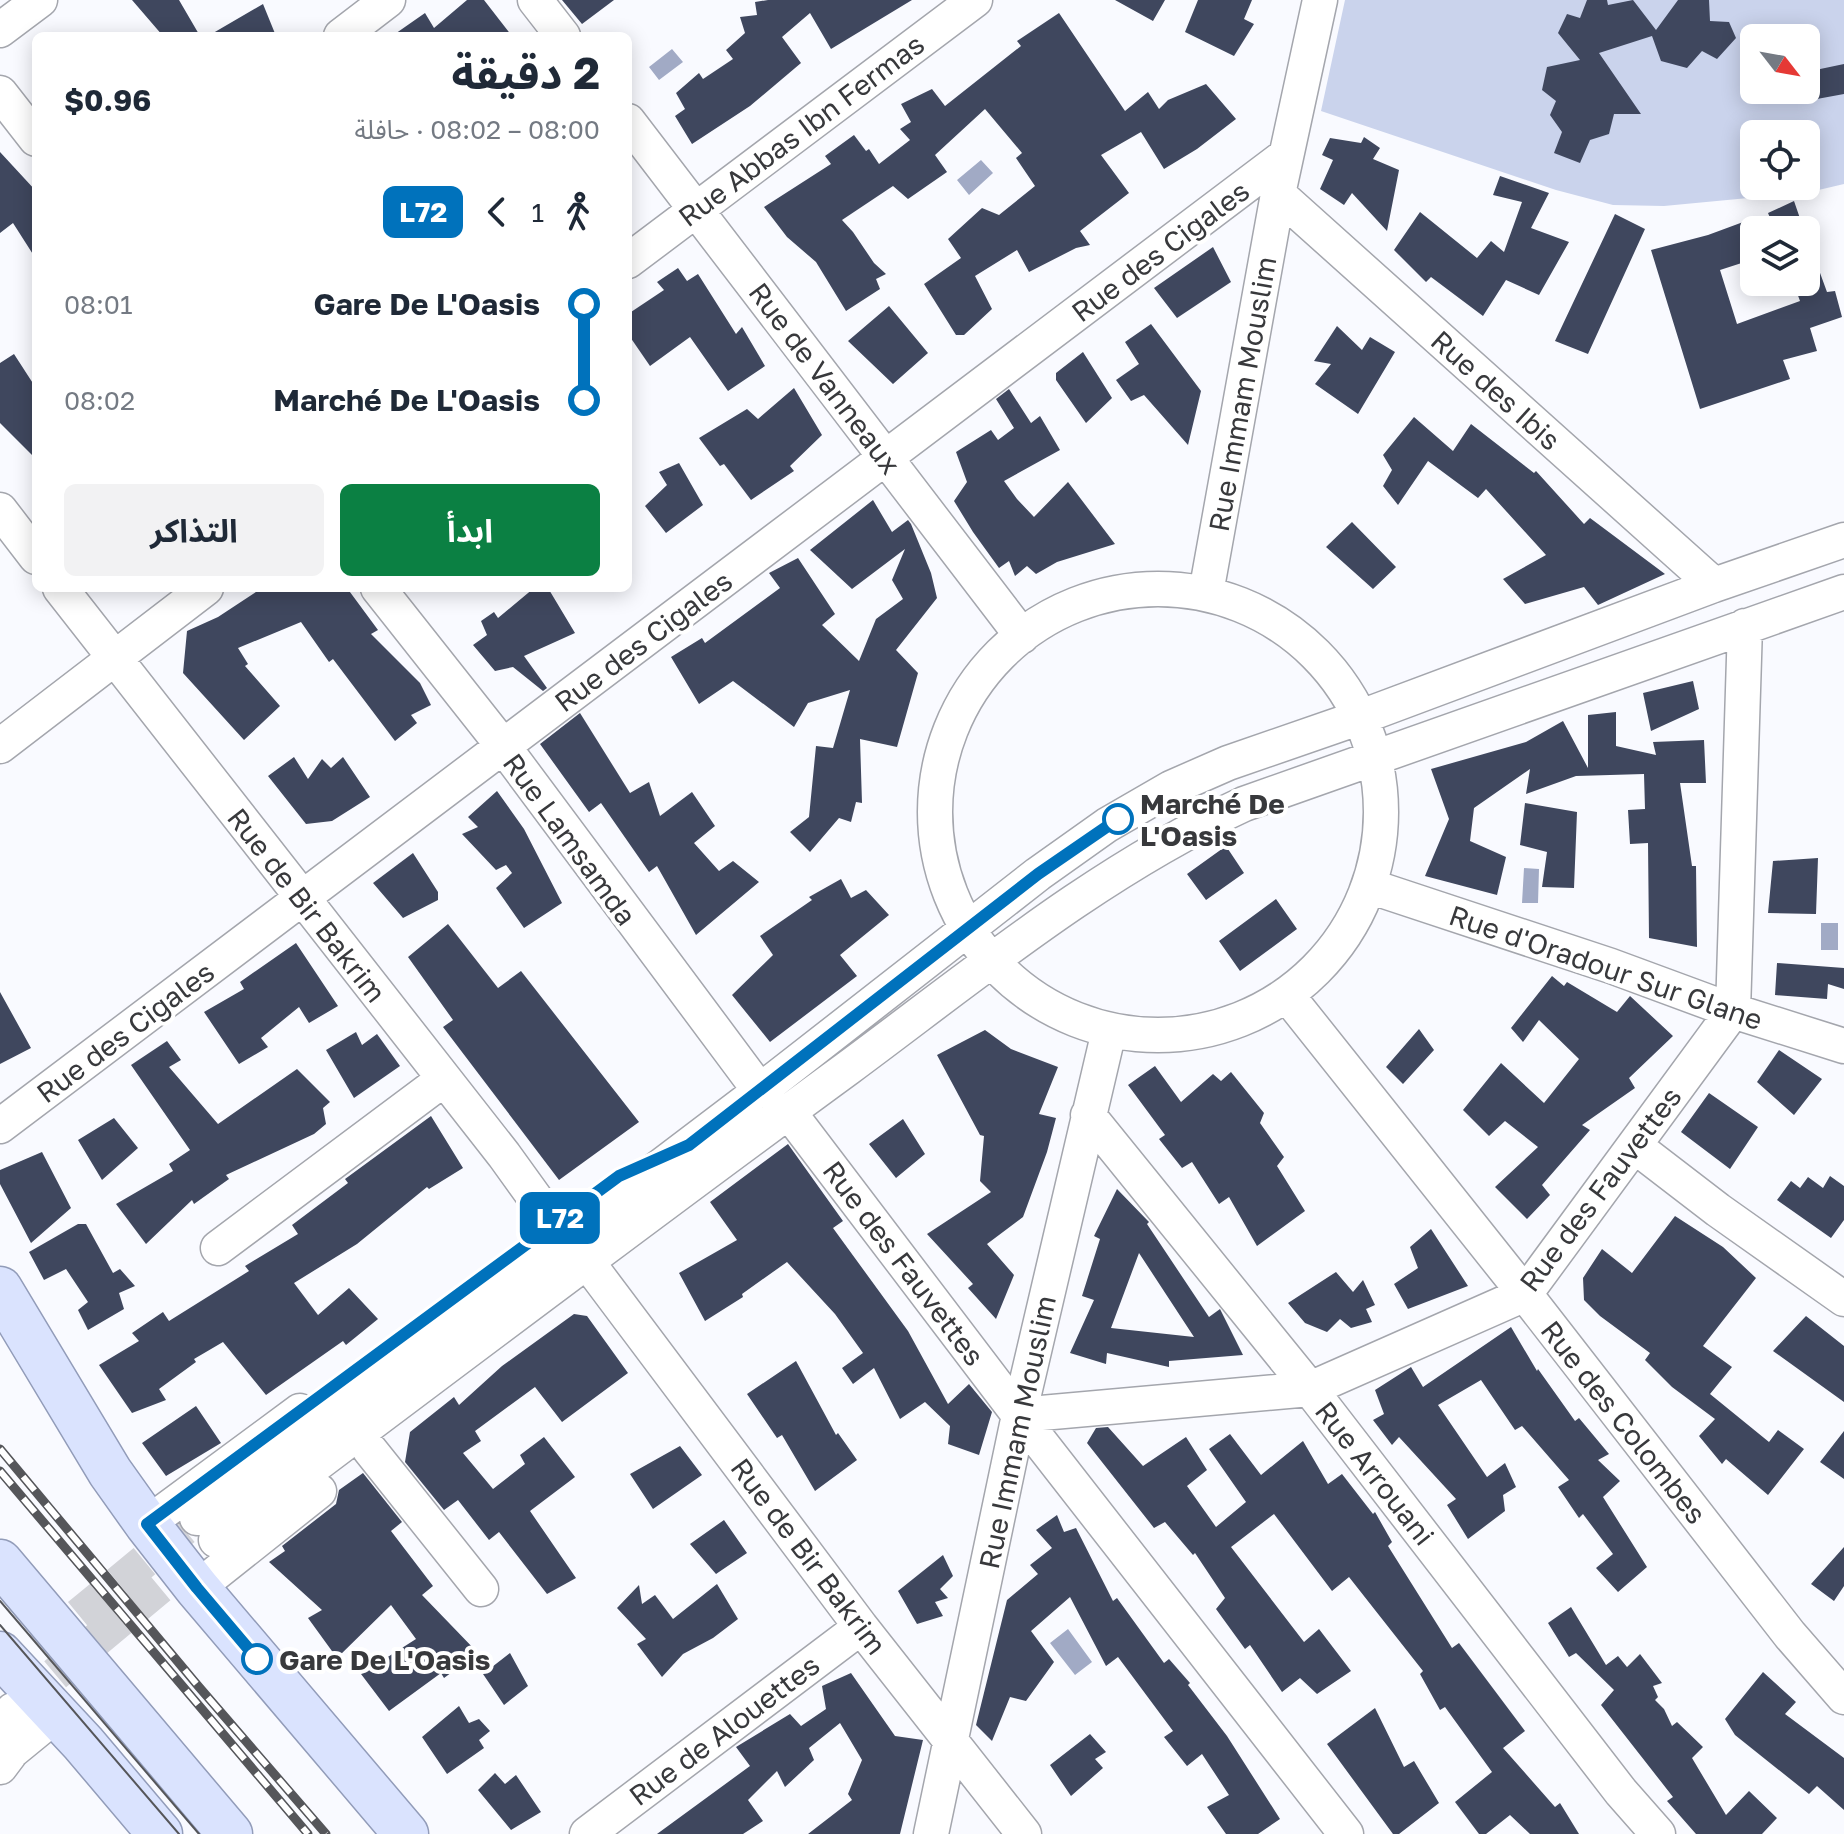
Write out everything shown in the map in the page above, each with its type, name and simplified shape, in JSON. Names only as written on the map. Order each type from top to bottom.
[{"type":"main road","points":[[0,1289],[110,1472],[147,1524],[197,1588],[406,1834]]},
{"type":"main road","points":[[0,1562],[230,1834]]},
{"type":"main road","points":[[0,1654],[160,1834]]},
{"type":"street","points":[[0,30],[40,0]]},
{"type":"street","points":[[346,32],[388,0]]},
{"type":"street","points":[[535,0],[560,32]]},
{"type":"street","name":"Rue Abbas Ibn Fermas","points":[[632,258],[975,0]]},
{"type":"street","name":"Rue Immam Mouslim","points":[[1206,593],[1285,156],[1320,0]]},
{"type":"street","points":[[0,93],[32,134]]},
{"type":"street","name":"Rue de Vanneaux","points":[[632,126],[1022,636]]},
{"type":"street","name":"Rue des Cigales","points":[[0,1126],[1285,156]]},
{"type":"street","name":"Rue des Ibis","points":[[1278,194],[1714,585]]},
{"type":"street","points":[[0,510],[32,552]]},
{"type":"street","points":[[1844,540],[1228,763],[1171,788],[1107,825],[967,929],[689,1145],[207,1529],[992,961],[1132,863],[1190,829],[1244,804],[1844,592]]},
{"type":"street","points":[[1158,588],[1206,593],[1259,612],[1290,631],[1319,655],[1342,684],[1361,717],[1376,758],[1381,792],[1378,855],[1369,886],[1349,927],[1332,953],[1287,995],[1249,1016],[1195,1033],[1152,1036],[1109,1031],[1067,1017],[1017,986],[967,929],[949,892],[941,863],[936,833],[939,772],[957,715],[991,664],[1022,636],[1061,612],[1101,596],[1158,588]]},
{"type":"street","name":"Rue de Bir Bakrim","points":[[63,592],[553,1223]]},
{"type":"street","points":[[0,746],[201,592]]},
{"type":"street","name":"Rue Lamsamda","points":[[381,592],[503,746],[760,1091]]},
{"type":"street","points":[[1733,1011],[1745,626]]},
{"type":"street","name":"Rue d'Oradour Sur Glane","points":[[1369,886],[1844,1046]]},
{"type":"street","name":"Rue des Colombes","points":[[1287,995],[1790,1635],[1844,1697]]},
{"type":"street","name":"Rue des Fauvettes","points":[[1019,1415],[1310,1389],[1525,1294],[1733,1011]]},
{"type":"street","name":"Rue Immam Mouslim","points":[[931,1834],[1019,1415],[1109,1031]]},
{"type":"street","points":[[218,1248],[444,1079]]},
{"type":"street","name":"Rue des Fauvettes","points":[[788,1111],[1019,1415],[1346,1834]]},
{"type":"street","name":"Rue Arrouani","points":[[1088,1115],[1310,1389],[1621,1792],[1658,1834]]},
{"type":"street","points":[[147,1524],[619,1176],[689,1145]]},
{"type":"street","points":[[1636,1147],[1718,1210],[1844,1299]]},
{"type":"street","points":[[197,1588],[680,1209],[737,1148]]},
{"type":"street","name":"Rue de Bir Bakrim","points":[[597,1275],[861,1627],[1024,1834]]},
{"type":"street","points":[[370,1450],[481,1589]]},
{"type":"street","name":"Rue de Alouettes","points":[[587,1834],[861,1627]]},
{"type":"street","points":[[0,1767],[12,1751],[56,1715]]},
{"type":"shaded area","points":[[1345,0],[1844,0],[1844,184],[1820,190],[1820,120],[1740,120],[1740,199],[1664,206],[1613,205],[1556,190],[1321,111]]},
{"type":"shaded area","points":[[672,49],[683,62],[659,80],[649,67]]},
{"type":"shaded area","points":[[981,160],[993,173],[969,195],[957,180]]},
{"type":"shaded area","points":[[1524,868],[1539,869],[1538,903],[1522,903]]},
{"type":"shaded area","points":[[1821,923],[1838,923],[1838,950],[1821,950]]},
{"type":"shaded area","points":[[1068,1629],[1092,1662],[1075,1675],[1050,1643]]},
{"type":"building","points":[[132,0],[179,0],[198,32],[160,32]]},
{"type":"building","points":[[467,0],[484,0],[509,32],[398,32],[425,13],[434,28]]},
{"type":"building","points":[[562,0],[614,0],[582,24]]},
{"type":"building","points":[[912,0],[831,49],[810,13],[782,37],[801,63],[750,106],[692,144],[675,116],[685,109],[676,93],[699,73],[703,79],[733,59],[726,50],[745,33],[740,17],[757,15],[755,2]]},
{"type":"building","points":[[1115,0],[1165,0],[1153,21]]},
{"type":"building","points":[[1198,0],[1252,0],[1244,19],[1254,24],[1234,56],[1185,32]]},
{"type":"building","points":[[1587,0],[1607,0],[1608,5],[1633,0],[1656,30],[1678,0],[1709,0],[1710,21],[1729,22],[1736,38],[1717,59],[1702,51],[1687,68],[1661,61],[1652,36],[1599,53],[1641,114],[1614,114],[1609,134],[1590,140],[1580,163],[1554,153],[1562,132],[1550,115],[1556,101],[1542,90],[1547,67],[1580,60],[1558,33],[1567,14],[1580,18]]},
{"type":"building","points":[[263,4],[274,32],[215,32]]},
{"type":"building","points":[[1059,13],[1125,111],[1148,92],[1159,109],[1168,100],[1206,84],[1236,119],[1164,169],[1141,132],[1101,155],[1129,193],[1080,231],[1090,245],[1076,248],[1029,272],[1017,250],[975,276],[992,309],[964,335],[956,335],[924,284],[961,258],[948,239],[982,208],[999,215],[1035,186],[1016,158],[1022,153],[985,109],[935,155],[947,172],[908,199],[893,186],[842,220],[886,274],[876,279],[880,289],[846,311],[816,262],[787,237],[764,207],[831,164],[825,156],[854,135],[879,164],[910,140],[900,129],[911,122],[901,104],[932,89],[945,106],[1021,46],[1017,41]]},
{"type":"building","points":[[1844,64],[1844,94],[1820,98],[1820,69]]},
{"type":"building","points":[[1364,137],[1380,148],[1373,159],[1399,170],[1387,231],[1352,193],[1344,205],[1320,189],[1333,160],[1322,155],[1330,138],[1361,143]]},
{"type":"building","points":[[0,152],[32,187],[32,253],[13,223],[0,233]]},
{"type":"building","points":[[1500,176],[1549,193],[1531,228],[1569,242],[1539,295],[1506,280],[1483,316],[1431,277],[1426,282],[1394,250],[1420,212],[1477,258],[1491,241],[1504,252],[1522,202],[1493,195]]},
{"type":"building","points":[[1794,201],[1799,216],[1769,216],[1768,213]]},
{"type":"building","points":[[1615,214],[1645,229],[1588,354],[1555,341]]},
{"type":"building","points":[[1740,223],[1740,264],[1720,270],[1737,324],[1800,301],[1798,296],[1820,296],[1820,273],[1827,292],[1835,291],[1842,317],[1810,328],[1817,351],[1783,360],[1790,379],[1700,409],[1651,250]]},
{"type":"building","points":[[1213,247],[1231,282],[1177,318],[1154,288]]},
{"type":"building","points":[[678,268],[687,281],[698,274],[736,334],[742,327],[765,366],[728,391],[690,337],[650,366],[632,340],[632,311],[664,290],[657,282]]},
{"type":"building","points":[[889,306],[928,353],[893,384],[848,341]]},
{"type":"building","points":[[1151,324],[1201,391],[1188,445],[1144,395],[1131,401],[1116,380],[1139,364],[1125,342]]},
{"type":"building","points":[[1337,326],[1362,350],[1370,337],[1395,352],[1358,414],[1315,384],[1331,364],[1314,361]]},
{"type":"building","points":[[1083,352],[1112,398],[1086,423],[1056,380],[1056,373]]},
{"type":"building","points":[[14,354],[32,382],[32,455],[0,423],[0,363]]},
{"type":"building","points":[[794,388],[822,435],[790,466],[794,471],[751,500],[724,464],[720,466],[699,438],[747,409],[758,419]]},
{"type":"building","points":[[1009,389],[1031,423],[1040,416],[1060,450],[1004,481],[1034,517],[1068,482],[1115,544],[1057,562],[1036,574],[1027,566],[1015,576],[1009,561],[999,568],[973,532],[954,501],[967,482],[956,452],[991,430],[998,440],[1014,428],[996,399]]},
{"type":"building","points":[[1414,417],[1453,451],[1471,424],[1534,473],[1536,471],[1584,524],[1590,518],[1665,574],[1598,605],[1584,587],[1525,604],[1503,579],[1546,555],[1486,489],[1478,498],[1428,461],[1398,505],[1383,486],[1392,470],[1383,455]]},
{"type":"building","points":[[679,463],[703,505],[666,533],[645,506],[667,485],[659,472]]},
{"type":"building","points":[[873,500],[892,532],[908,520],[911,524],[931,573],[937,598],[896,650],[918,673],[897,747],[860,739],[862,803],[856,802],[851,822],[839,818],[810,852],[790,832],[809,817],[816,746],[833,748],[850,690],[808,703],[794,727],[733,681],[699,704],[671,657],[702,638],[705,643],[780,588],[769,573],[798,558],[835,614],[822,625],[859,661],[876,619],[903,599],[892,580],[905,549],[852,589],[810,550]]},
{"type":"building","points":[[1352,522],[1396,567],[1373,589],[1326,547]]},
{"type":"building","points":[[256,592],[350,592],[378,630],[371,634],[420,683],[431,705],[411,715],[417,723],[395,741],[333,659],[329,662],[301,622],[238,648],[248,664],[245,666],[280,706],[244,740],[183,673],[187,631],[218,617]]},
{"type":"building","points":[[529,592],[550,592],[575,633],[524,656],[547,688],[543,691],[513,667],[495,671],[473,645],[487,635],[481,621],[494,612],[498,618]]},
{"type":"building","points":[[1693,681],[1699,709],[1651,731],[1643,693]]},
{"type":"building","points":[[1616,712],[1616,746],[1656,755],[1653,742],[1704,740],[1706,783],[1680,783],[1692,866],[1696,866],[1697,947],[1649,938],[1648,843],[1630,844],[1628,810],[1645,809],[1644,774],[1576,776],[1526,794],[1530,769],[1474,808],[1470,841],[1506,857],[1497,895],[1425,876],[1449,819],[1431,769],[1526,742],[1563,721],[1588,768],[1588,715]]},
{"type":"building","points":[[580,713],[630,793],[649,782],[660,816],[692,792],[715,826],[694,843],[719,871],[733,861],[759,882],[696,935],[657,866],[649,872],[601,803],[589,812],[540,744]]},
{"type":"building","points":[[294,757],[308,779],[322,759],[331,768],[343,757],[370,797],[332,821],[306,824],[268,776]]},
{"type":"building","points":[[497,791],[524,829],[562,903],[524,928],[496,888],[512,873],[506,865],[496,870],[462,834],[478,827],[468,817]]},
{"type":"building","points":[[1525,803],[1577,812],[1574,888],[1542,887],[1547,852],[1520,845]]},
{"type":"building","points":[[1226,846],[1244,873],[1206,900],[1187,874]]},
{"type":"building","points":[[413,853],[438,892],[438,900],[403,918],[373,883]]},
{"type":"building","points":[[1818,858],[1816,914],[1768,913],[1773,861]]},
{"type":"building","points":[[841,879],[851,898],[866,890],[889,915],[840,955],[857,976],[770,1042],[732,995],[773,955],[760,936],[812,900],[809,897]]},
{"type":"building","points":[[1276,899],[1297,929],[1240,971],[1219,941]]},
{"type":"building","points":[[448,924],[498,988],[521,971],[639,1122],[559,1180],[443,1027],[453,1020],[408,957]]},
{"type":"building","points":[[296,943],[338,1006],[309,1023],[299,1007],[261,1038],[268,1047],[239,1064],[204,1012],[244,989],[240,982]]},
{"type":"building","points":[[1777,963],[1844,968],[1844,989],[1828,984],[1827,999],[1775,995]]},
{"type":"building","points":[[1552,976],[1564,986],[1567,982],[1617,1012],[1630,996],[1673,1036],[1629,1078],[1635,1088],[1582,1125],[1590,1130],[1542,1185],[1550,1195],[1527,1219],[1495,1187],[1538,1147],[1505,1121],[1489,1136],[1463,1110],[1501,1063],[1544,1103],[1579,1059],[1539,1020],[1523,1042],[1511,1028]]},
{"type":"building","points":[[0,992],[31,1048],[0,1064]]},
{"type":"building","points":[[1419,1029],[1434,1050],[1403,1084],[1386,1067]]},
{"type":"building","points":[[985,1030],[1011,1049],[1058,1067],[1039,1114],[1056,1118],[1023,1217],[987,1244],[1014,1275],[996,1319],[968,1288],[973,1284],[927,1234],[991,1192],[980,1181],[984,1136],[980,1135],[937,1055]]},
{"type":"building","points":[[356,1032],[362,1045],[377,1034],[400,1066],[354,1098],[326,1050]]},
{"type":"building","points":[[167,1041],[181,1060],[169,1067],[218,1124],[297,1069],[330,1102],[323,1108],[326,1124],[314,1134],[226,1175],[229,1179],[194,1204],[192,1200],[146,1244],[116,1204],[173,1171],[169,1164],[190,1150],[131,1065]]},
{"type":"building","points":[[1779,1050],[1822,1079],[1794,1115],[1757,1082]]},
{"type":"building","points":[[1155,1066],[1181,1102],[1213,1074],[1221,1081],[1231,1072],[1264,1113],[1260,1123],[1284,1157],[1277,1166],[1305,1211],[1257,1246],[1229,1197],[1219,1204],[1192,1162],[1182,1168],[1159,1139],[1165,1135],[1128,1085]]},
{"type":"building","points":[[1709,1093],[1758,1127],[1730,1169],[1681,1132]]},
{"type":"building","points":[[431,1116],[463,1168],[429,1189],[427,1187],[357,1244],[294,1283],[318,1315],[349,1288],[378,1319],[346,1345],[343,1341],[266,1395],[223,1342],[194,1359],[196,1362],[159,1389],[166,1400],[132,1413],[99,1365],[139,1341],[132,1333],[163,1312],[169,1321],[249,1271],[245,1266],[298,1234],[292,1225],[348,1183],[345,1179]]},
{"type":"building","points":[[114,1118],[138,1148],[102,1180],[78,1140]]},
{"type":"building","points":[[903,1119],[925,1154],[896,1178],[869,1144]]},
{"type":"building","points":[[788,1144],[843,1221],[833,1228],[908,1331],[948,1404],[969,1384],[992,1412],[979,1455],[948,1444],[950,1426],[925,1402],[900,1419],[874,1368],[853,1384],[842,1368],[863,1353],[835,1314],[787,1262],[742,1294],[743,1297],[705,1321],[679,1273],[737,1240],[710,1202]]},
{"type":"building","points":[[42,1152],[71,1208],[31,1243],[0,1184],[0,1170]]},
{"type":"building","points":[[1830,1176],[1844,1186],[1844,1220],[1831,1238],[1777,1200],[1791,1181],[1800,1188],[1808,1177],[1823,1188]]},
{"type":"building","points":[[1117,1189],[1149,1222],[1147,1224],[1209,1317],[1220,1309],[1243,1355],[1169,1361],[1169,1367],[1107,1353],[1106,1364],[1070,1353],[1094,1300],[1082,1296],[1100,1239],[1094,1236]],"holes":[[[1139,1253],[1194,1337],[1111,1328]]]},
{"type":"building","points":[[1675,1216],[1723,1247],[1756,1278],[1703,1346],[1732,1367],[1710,1394],[1769,1442],[1778,1430],[1804,1449],[1768,1495],[1726,1459],[1722,1464],[1699,1436],[1715,1419],[1672,1387],[1645,1360],[1650,1353],[1600,1316],[1584,1300],[1583,1278],[1602,1249],[1632,1273]]},
{"type":"building","points":[[78,1224],[86,1224],[113,1273],[120,1269],[135,1286],[119,1293],[124,1309],[88,1330],[78,1310],[88,1302],[66,1269],[44,1280],[29,1252]]},
{"type":"building","points":[[1431,1229],[1468,1286],[1408,1309],[1394,1284],[1418,1268],[1410,1247]]},
{"type":"building","points":[[1336,1272],[1353,1292],[1363,1280],[1375,1305],[1366,1309],[1372,1322],[1351,1328],[1340,1319],[1327,1332],[1305,1323],[1288,1303]]},
{"type":"building","points":[[574,1314],[587,1316],[628,1373],[562,1422],[535,1387],[475,1431],[481,1441],[463,1453],[493,1489],[525,1464],[520,1455],[544,1437],[575,1477],[530,1511],[576,1578],[547,1594],[499,1532],[489,1540],[458,1500],[444,1510],[405,1462],[410,1432],[454,1397],[459,1405],[502,1366]]},
{"type":"building","points":[[1806,1316],[1844,1346],[1844,1402],[1773,1351]]},
{"type":"building","points":[[1511,1327],[1537,1371],[1575,1421],[1579,1418],[1609,1454],[1598,1460],[1620,1481],[1603,1497],[1647,1567],[1618,1592],[1596,1568],[1613,1554],[1583,1514],[1579,1518],[1558,1487],[1569,1480],[1522,1426],[1515,1430],[1481,1380],[1438,1405],[1487,1477],[1505,1463],[1516,1487],[1503,1495],[1505,1511],[1468,1539],[1447,1505],[1456,1499],[1399,1437],[1392,1445],[1373,1420],[1384,1414],[1375,1390],[1411,1367],[1423,1387]]},
{"type":"building","points":[[796,1361],[836,1435],[838,1433],[857,1460],[815,1491],[782,1435],[777,1438],[747,1394]]},
{"type":"building","points":[[196,1406],[221,1443],[166,1476],[142,1443]]},
{"type":"building","points":[[1108,1427],[1143,1466],[1186,1437],[1207,1470],[1187,1486],[1216,1527],[1246,1502],[1209,1449],[1230,1434],[1261,1475],[1303,1441],[1328,1484],[1342,1474],[1373,1514],[1375,1512],[1392,1542],[1388,1546],[1452,1648],[1459,1643],[1525,1731],[1503,1748],[1555,1807],[1560,1803],[1579,1834],[1530,1834],[1510,1815],[1486,1834],[1479,1834],[1455,1802],[1492,1772],[1445,1707],[1440,1710],[1420,1674],[1423,1671],[1349,1577],[1332,1591],[1274,1514],[1231,1547],[1304,1642],[1319,1629],[1351,1671],[1317,1694],[1300,1678],[1282,1692],[1250,1645],[1245,1649],[1216,1609],[1225,1598],[1195,1553],[1193,1555],[1165,1522],[1154,1528],[1087,1443],[1096,1428]]},
{"type":"building","points":[[1844,1431],[1844,1479],[1820,1462]]},
{"type":"building","points":[[680,1446],[702,1475],[653,1509],[630,1474]]},
{"type":"building","points":[[363,1473],[402,1522],[391,1531],[433,1586],[422,1595],[478,1653],[444,1678],[441,1673],[389,1711],[361,1674],[416,1639],[391,1605],[337,1658],[308,1618],[322,1610],[269,1562],[285,1551],[282,1546],[336,1504],[339,1490]]},
{"type":"building","points":[[1057,1515],[1064,1532],[1076,1528],[1113,1601],[1117,1598],[1164,1663],[1169,1659],[1190,1683],[1188,1685],[1227,1736],[1280,1819],[1258,1834],[1226,1834],[1207,1807],[1229,1795],[1202,1754],[1187,1766],[1164,1737],[1173,1731],[1118,1657],[1106,1666],[1070,1597],[1031,1631],[1054,1662],[1026,1701],[1010,1697],[992,1741],[976,1725],[1007,1600],[1038,1574],[1030,1565],[1052,1548],[1036,1530]]},
{"type":"building","points":[[724,1520],[747,1553],[716,1574],[690,1544]]},
{"type":"building","points":[[1844,1547],[1844,1586],[1834,1601],[1811,1584]]},
{"type":"building","points":[[943,1555],[953,1576],[940,1589],[948,1598],[935,1602],[943,1616],[917,1624],[898,1591]]},
{"type":"building","points":[[717,1584],[738,1619],[713,1638],[683,1654],[662,1677],[637,1644],[646,1639],[617,1608],[639,1585],[642,1604],[655,1595],[673,1619]]},
{"type":"building","points":[[1571,1607],[1606,1665],[1618,1656],[1627,1667],[1640,1654],[1662,1683],[1653,1686],[1658,1697],[1655,1700],[1664,1709],[1672,1726],[1677,1722],[1703,1747],[1692,1758],[1726,1815],[1749,1791],[1777,1818],[1762,1834],[1696,1834],[1667,1801],[1673,1797],[1601,1705],[1614,1690],[1576,1653],[1569,1657],[1548,1623]]},
{"type":"building","points":[[510,1653],[528,1686],[504,1705],[483,1674]]},
{"type":"building","points":[[1763,1672],[1796,1702],[1785,1714],[1844,1758],[1844,1810],[1817,1786],[1809,1794],[1735,1735],[1725,1719]]},
{"type":"building","points":[[851,1673],[895,1736],[923,1740],[900,1834],[808,1834],[852,1800],[848,1794],[862,1760],[840,1723],[809,1748],[814,1760],[785,1787],[777,1771],[748,1800],[763,1821],[743,1834],[657,1834],[750,1766],[736,1747],[790,1714],[801,1726],[826,1709],[822,1686]]},
{"type":"building","points":[[459,1706],[469,1723],[479,1719],[490,1731],[479,1740],[484,1748],[447,1774],[422,1737]]},
{"type":"building","points":[[1375,1708],[1404,1767],[1414,1761],[1439,1803],[1399,1834],[1393,1834],[1327,1744]]},
{"type":"building","points":[[1090,1734],[1106,1752],[1095,1759],[1103,1768],[1071,1796],[1050,1765]]},
{"type":"building","points":[[495,1773],[505,1784],[516,1775],[541,1812],[511,1830],[478,1790]]},
{"type":"tunnel","points":[[0,1680],[197,1518]]},
{"type":"tunnel","points":[[16,1707],[216,1540]]},
{"type":"tram line","points":[[0,1601],[199,1834]]},
{"type":"tram line","points":[[0,1625],[179,1834]]},
{"type":"railway","points":[[0,1449],[326,1834]]},
{"type":"railway","points":[[0,1471],[308,1834]]},
{"type":"bus line","name":"L72","points":[[257,1659],[147,1524],[619,1176],[689,1145],[1038,874],[1118,819]]},
{"type":"place","name":"Marché De L'Oasis","points":[[1118,819]]},
{"type":"place","name":"Gare De L'Oasis","points":[[257,1659]]}]
